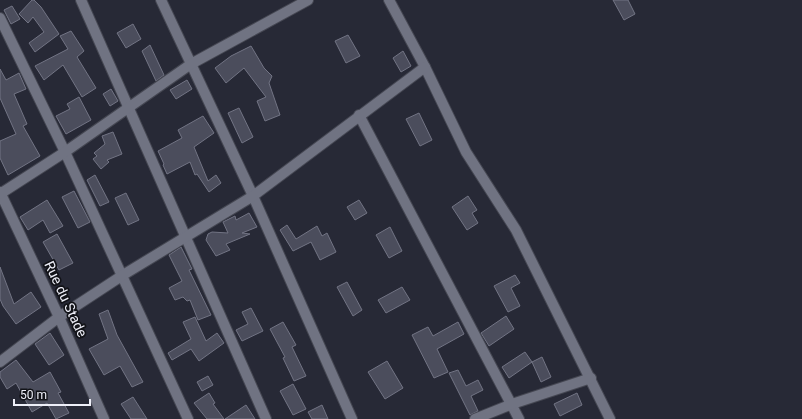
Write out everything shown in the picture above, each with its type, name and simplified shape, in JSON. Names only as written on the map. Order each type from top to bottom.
[{"type":"street","points":[[81,0],[266,419]]},
{"type":"street","points":[[161,0],[253,196],[352,419]]},
{"type":"street","points":[[0,194],[65,152],[191,64],[308,0]]},
{"type":"street","points":[[389,0],[425,67],[466,152],[516,230],[591,378],[610,419]]},
{"type":"street","points":[[0,18],[65,152],[188,419]]},
{"type":"street","points":[[0,362],[59,317],[122,275],[184,236],[253,196],[425,67]]},
{"type":"street","points":[[359,116],[512,404],[518,419]]},
{"type":"street","name":"Rue du Stade","points":[[0,194],[59,317],[104,419]]},
{"type":"street","points":[[475,419],[512,404],[591,378]]},
{"type":"building","points":[[32,0],[34,0],[41,7],[59,34],[35,52],[29,43],[44,32],[33,17],[28,23],[19,14]]},
{"type":"building","points":[[613,0],[628,0],[635,14],[624,20]]},
{"type":"building","points":[[12,6],[20,19],[11,24],[4,10]]},
{"type":"building","points":[[133,24],[141,39],[126,48],[117,33]]},
{"type":"building","points":[[71,31],[84,51],[77,57],[96,88],[82,97],[63,65],[44,80],[35,66],[68,49],[60,36]]},
{"type":"building","points":[[348,35],[360,56],[346,63],[335,41]]},
{"type":"building","points":[[150,45],[164,75],[156,81],[142,51]]},
{"type":"building","points":[[251,46],[264,68],[272,76],[269,83],[280,115],[265,121],[257,101],[266,97],[244,68],[226,83],[215,68],[231,56]]},
{"type":"building","points":[[403,51],[411,66],[401,72],[393,58]]},
{"type":"building","points":[[0,69],[6,80],[19,73],[26,89],[14,94],[27,124],[23,126],[40,156],[8,175],[0,158],[0,141],[16,134],[0,98]]},
{"type":"building","points":[[187,80],[192,89],[176,99],[170,90]]},
{"type":"building","points":[[111,89],[118,101],[110,106],[103,94]]},
{"type":"building","points":[[79,97],[91,120],[66,134],[56,116],[70,109],[67,104]]},
{"type":"building","points":[[239,108],[253,137],[242,143],[228,113]]},
{"type":"building","points":[[419,113],[432,140],[420,146],[406,119]]},
{"type":"building","points":[[203,116],[214,133],[194,147],[208,181],[216,175],[221,183],[209,192],[197,174],[195,175],[190,162],[167,174],[158,151],[182,138],[178,130]]},
{"type":"building","points":[[113,132],[122,154],[107,160],[109,162],[101,169],[93,159],[97,156],[94,153],[105,144],[102,136]]},
{"type":"building","points":[[95,175],[109,202],[100,206],[87,180]]},
{"type":"building","points":[[74,191],[90,222],[78,228],[62,197]]},
{"type":"building","points":[[126,193],[139,220],[128,225],[115,198]]},
{"type":"building","points":[[468,196],[477,210],[472,213],[478,223],[467,230],[452,207]]},
{"type":"building","points":[[47,200],[63,226],[50,233],[43,220],[28,230],[20,217]]},
{"type":"building","points":[[359,200],[367,213],[355,220],[347,207]]},
{"type":"building","points":[[249,213],[257,227],[242,233],[250,234],[226,244],[230,250],[216,256],[206,240],[208,234],[212,232],[228,233],[223,222],[235,216],[236,220]]},
{"type":"building","points":[[287,225],[296,239],[317,226],[322,236],[327,233],[336,252],[320,260],[311,242],[293,251],[280,230]]},
{"type":"building","points":[[390,227],[402,251],[389,258],[376,235]]},
{"type":"building","points":[[57,234],[73,263],[59,270],[43,242]]},
{"type":"building","points":[[181,247],[192,269],[189,270],[211,315],[198,320],[190,300],[187,301],[183,297],[175,300],[169,288],[182,281],[169,255]]},
{"type":"building","points":[[0,267],[14,304],[31,292],[41,307],[16,324],[3,306],[0,299]]},
{"type":"building","points":[[515,275],[520,283],[511,288],[520,306],[508,312],[494,286]]},
{"type":"building","points":[[347,282],[362,310],[353,316],[337,287]]},
{"type":"building","points":[[402,287],[410,300],[386,313],[378,300]]},
{"type":"building","points":[[251,308],[263,331],[242,341],[236,330],[248,324],[242,312]]},
{"type":"building","points":[[108,310],[117,335],[143,382],[132,387],[120,366],[104,375],[89,349],[108,339],[99,314]]},
{"type":"building","points":[[506,316],[514,329],[489,346],[481,333]]},
{"type":"building","points":[[195,317],[206,341],[217,333],[224,343],[199,361],[191,349],[172,360],[168,353],[191,339],[183,322]]},
{"type":"building","points":[[283,322],[296,345],[292,347],[306,376],[294,381],[283,358],[285,357],[270,329]]},
{"type":"building","points":[[458,322],[464,334],[437,349],[448,372],[434,378],[412,335],[428,327],[433,336]]},
{"type":"building","points":[[50,333],[64,355],[49,365],[35,344]]},
{"type":"building","points":[[525,352],[532,362],[509,378],[502,367]]},
{"type":"building","points":[[542,357],[551,377],[541,382],[532,362]]},
{"type":"building","points":[[16,360],[33,382],[50,372],[61,392],[58,393],[69,413],[56,419],[47,403],[32,412],[16,383],[7,389],[0,377],[0,372]]},
{"type":"building","points":[[387,361],[403,388],[385,399],[368,372]]},
{"type":"building","points":[[458,370],[466,386],[478,380],[483,390],[471,396],[478,411],[470,415],[449,373]]},
{"type":"building","points":[[208,376],[213,385],[202,391],[197,382]]},
{"type":"building","points":[[293,384],[306,409],[293,415],[280,391]]},
{"type":"building","points":[[209,393],[215,403],[213,404],[224,419],[207,419],[194,403]]},
{"type":"building","points":[[577,393],[582,405],[560,416],[554,404]]},
{"type":"building","points":[[133,397],[147,419],[131,419],[121,404]]},
{"type":"building","points":[[246,405],[255,419],[225,419]]},
{"type":"building","points":[[322,405],[328,419],[312,419],[308,412]]}]
